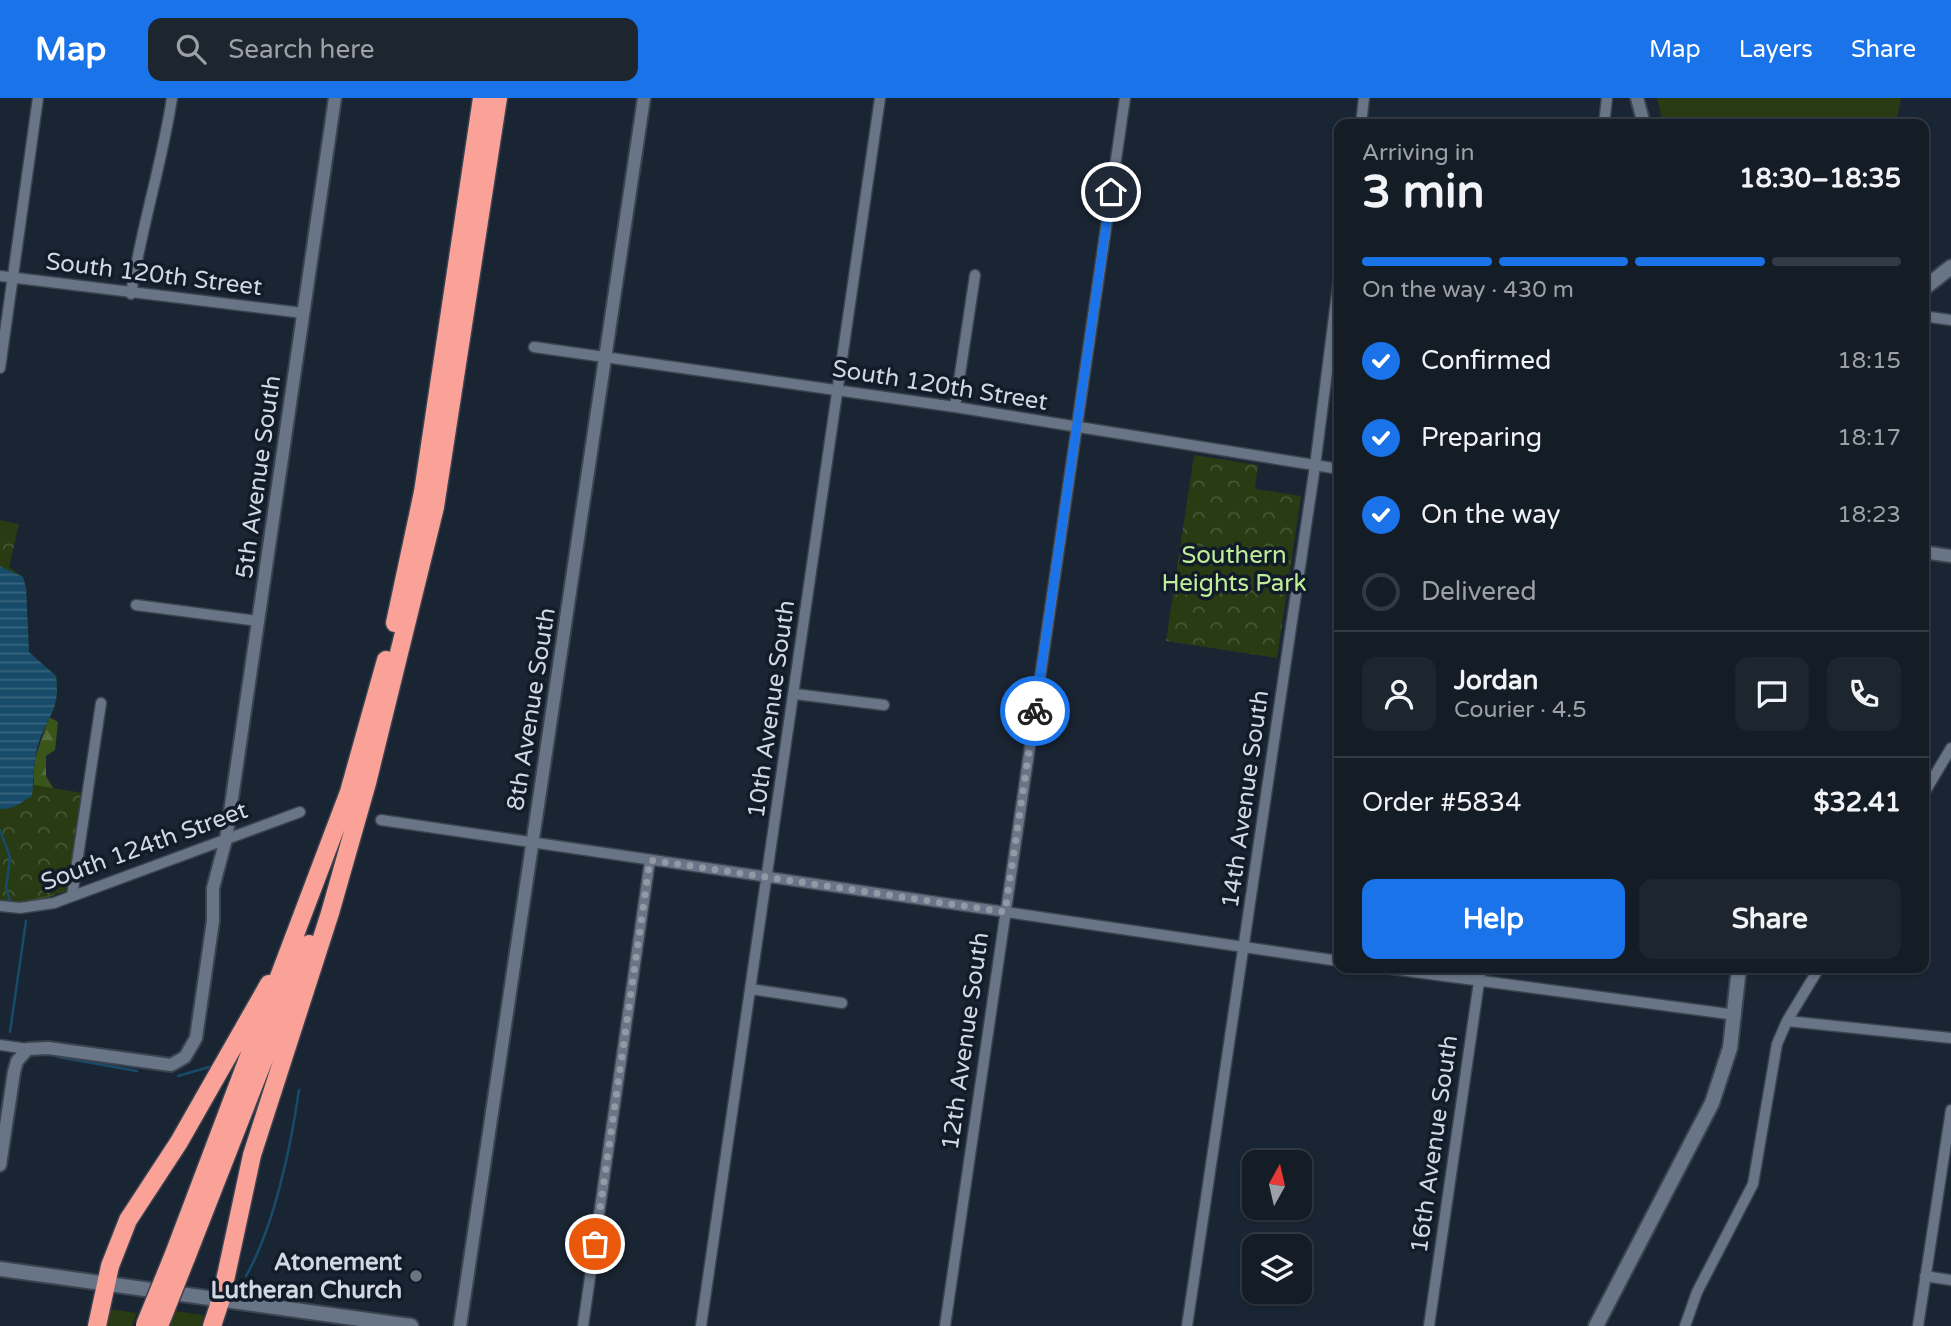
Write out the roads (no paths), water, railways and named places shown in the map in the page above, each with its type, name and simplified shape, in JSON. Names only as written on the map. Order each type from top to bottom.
[{"type":"highway","points":[[159,1326],[180,1256],[349,792],[391,639],[423,492],[482,98]]},
{"type":"highway","points":[[212,1326],[221,1299],[252,1155],[330,913],[435,507],[498,98]]},
{"type":"highway","points":[[145,1326],[180,1256],[354,827]]},
{"type":"highway","points":[[97,1326],[106,1283],[128,1220],[179,1142],[268,986],[324,859]]},
{"type":"main road","points":[[1929,282],[1951,267]]},
{"type":"main road","points":[[1596,1326],[1712,1103],[1725,1067],[1736,1015],[1739,973]]},
{"type":"main road","points":[[0,1269],[221,1299],[340,1321],[411,1326]]},
{"type":"street","points":[[0,368],[38,98]]},
{"type":"street","points":[[131,294],[139,243],[167,130],[172,98]]},
{"type":"street","name":"5th Avenue South","points":[[28,1049],[48,1048],[171,1065],[185,1057],[195,1038],[213,921],[213,888],[226,839],[335,98]]},
{"type":"street","name":"8th Avenue South","points":[[460,1326],[589,448],[607,356],[644,98]]},
{"type":"street","name":"10th Avenue South","points":[[701,1326],[880,98]]},
{"type":"street","name":"12th Avenue South","points":[[945,1326],[1125,98]]},
{"type":"street","points":[[1362,119],[1364,98]]},
{"type":"street","points":[[1605,119],[1607,98]]},
{"type":"street","points":[[1637,98],[1643,119]]},
{"type":"street","points":[[955,407],[975,275]]},
{"type":"street","name":"South 120th Street","points":[[0,276],[303,313]]},
{"type":"street","name":"14th Avenue South","points":[[1187,1326],[1315,466],[1334,317]]},
{"type":"street","points":[[1929,317],[1951,320]]},
{"type":"street","name":"South 120th Street","points":[[534,347],[955,407],[1334,468]]},
{"type":"street","points":[[1929,553],[1951,556]]},
{"type":"street","points":[[136,605],[258,621]]},
{"type":"street","points":[[794,694],[884,705]]},
{"type":"street","points":[[72,896],[101,704]]},
{"type":"street","points":[[1929,785],[1951,748]]},
{"type":"street","name":"South 124th Street","points":[[0,906],[39,907],[300,812]]},
{"type":"street","points":[[381,820],[1334,960]]},
{"type":"street","points":[[583,1326],[650,860]]},
{"type":"street","points":[[1421,973],[1736,1015]]},
{"type":"street","name":"16th Avenue South","points":[[1429,1326],[1480,973]]},
{"type":"street","points":[[1685,1326],[1700,1286],[1753,1184],[1775,1054],[1787,1021],[1816,973]]},
{"type":"street","points":[[751,989],[842,1003]]},
{"type":"street","points":[[1787,1021],[1951,1038]]},
{"type":"street","points":[[0,1045],[28,1049]]},
{"type":"street","points":[[0,1165],[14,1072],[17,1062],[28,1049]]},
{"type":"street","points":[[1918,1326],[1951,1110]]},
{"type":"street","points":[[1925,1276],[1951,1280]]},
{"type":"water","points":[[0,566],[23,577],[26,588],[29,652],[56,676],[57,687],[55,704],[37,748],[32,796],[14,807],[5,809],[0,809]]},
{"type":"waterway","points":[[0,830],[10,857],[6,888],[10,901]]},
{"type":"waterway","points":[[10,1032],[26,921]]},
{"type":"waterway","points":[[58,1057],[137,1071]]},
{"type":"waterway","points":[[178,1076],[209,1067]]},
{"type":"waterway","points":[[246,1276],[273,1210],[286,1161],[299,1090]]},
{"type":"place","name":"Atonement Lutheran Church","points":[[416,1276]]},
{"type":"park label","name":"Southern Heights Park","points":[[1234,569]]}]
